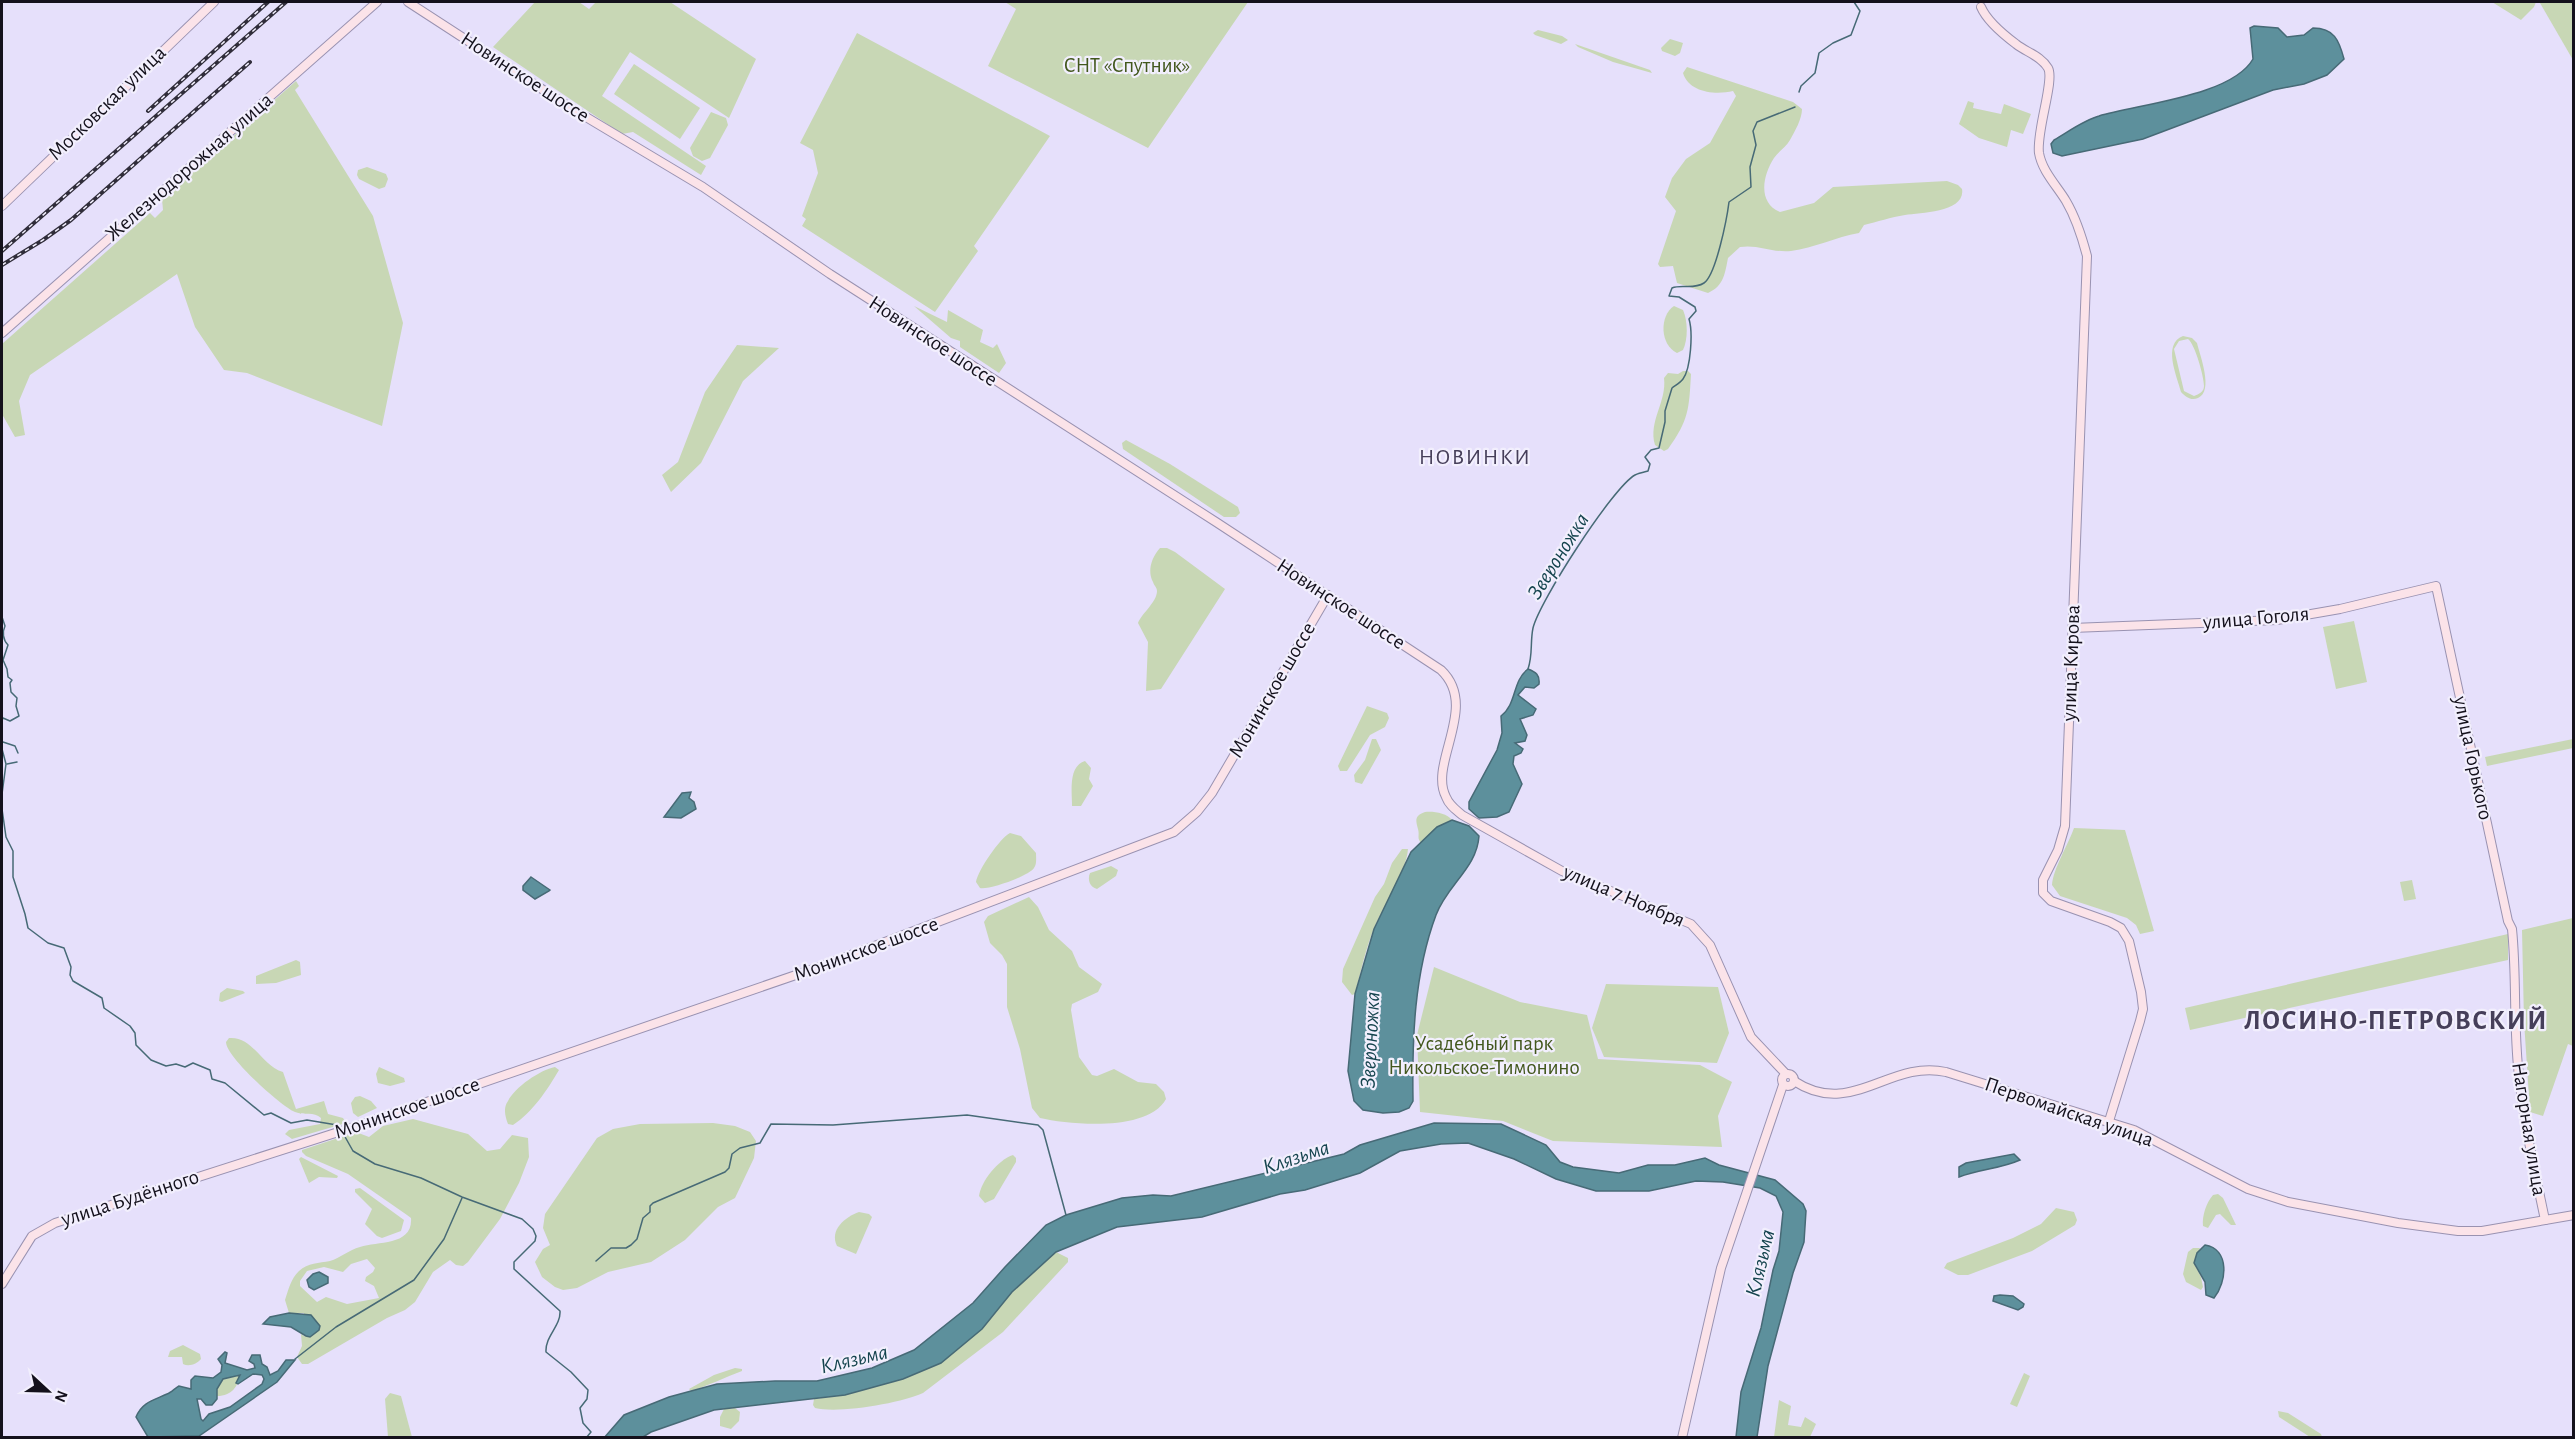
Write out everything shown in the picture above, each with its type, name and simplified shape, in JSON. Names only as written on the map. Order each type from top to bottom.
[{"type":"main road","name":"Московская улица","points":[[2,206],[214,2]]},
{"type":"main road","name":"Железнодорожная улица","points":[[2,333],[377,2]]},
{"type":"main road","name":"Новинское шоссе","points":[[408,2],[572,108],[703,187],[844,284],[1441,670],[1453,686],[1456,707],[1442,785],[1445,797],[1462,815]]},
{"type":"main road","name":"улица Кирова","points":[[1982,7],[1996,26],[2016,44],[2042,60],[2050,70],[2051,79],[2039,130],[2039,156],[2067,202],[2081,235],[2086,256],[2065,826],[2058,850],[2043,880],[2043,893],[2051,901],[2110,922],[2126,934],[2134,955],[2143,1009],[2109,1121]]},
{"type":"main road","name":"улица Гоголя","points":[[2072,628],[2277,620],[2340,609],[2436,586]]},
{"type":"main road","name":"улица Горького","points":[[2436,586],[2508,921],[2512,929]]},
{"type":"main road","name":"Монинское шоссе","points":[[285,1149],[822,966],[1174,832],[1197,812],[1212,793],[1328,595]]},
{"type":"main road","name":"улица 7 Ноября","points":[[1462,815],[1577,878],[1684,920],[1698,929],[1710,945],[1751,1037],[1786,1074]]},
{"type":"main road","name":"Нагорная улица","points":[[2512,929],[2519,1076],[2530,1150],[2545,1220]]},
{"type":"main road","name":"Первомайская улица","points":[[1779,1068],[1796,1078],[1806,1088]]},
{"type":"main road","name":"Первомайская улица","points":[[1786,1074],[1792,1075],[1794,1081],[1806,1088],[1824,1094],[1848,1094],[1909,1072],[1938,1070],[2142,1133],[2255,1192],[2288,1202],[2450,1231],[2482,1231],[2574,1215]]},
{"type":"main road","points":[[1682,1437],[1721,1268],[1783,1085],[1782,1079],[1786,1074]]},
{"type":"main road","points":[[1783,1085],[1790,1086],[1794,1081]]},
{"type":"main road","name":"улица Будённого","points":[[2,1284],[23,1248],[42,1229],[177,1182],[285,1149]]},
{"type":"green space","points":[[535,2],[579,2],[589,9],[596,2],[670,2],[756,59],[729,118],[630,52],[602,96],[706,166],[701,175],[633,132],[622,134],[493,47]]},
{"type":"green space","name":"СНТ «Спутник»","points":[[1005,2],[1248,2],[1148,148],[988,66],[1016,9]]},
{"type":"green space","points":[[2492,2],[2536,2],[2521,20]]},
{"type":"green space","points":[[2573,2],[2573,60],[2540,3]]},
{"type":"green space","points":[[1538,30],[1562,36],[1568,40],[1561,44],[1533,33]]},
{"type":"green space","points":[[857,33],[1050,136],[974,246],[978,251],[935,312],[802,226],[806,219],[802,216],[818,173],[813,150],[800,143]]},
{"type":"green space","points":[[1670,39],[1683,43],[1680,53],[1675,56],[1662,51],[1661,48]]},
{"type":"green space","points":[[1575,44],[1650,70],[1652,73],[1613,62]]},
{"type":"green space","points":[[634,64],[700,108],[680,139],[614,94]]},
{"type":"green space","points":[[1687,67],[1793,102],[1802,109],[1800,121],[1794,133],[1774,158],[1765,180],[1764,188],[1768,202],[1780,212],[1814,203],[1833,187],[1947,181],[1962,189],[1961,197],[1950,207],[1941,210],[1900,216],[1864,225],[1859,233],[1800,250],[1778,251],[1740,247],[1728,258],[1721,283],[1708,293],[1677,283],[1673,266],[1660,267],[1658,264],[1676,211],[1665,197],[1672,178],[1686,159],[1710,143],[1736,96],[1733,91],[1719,93],[1697,89],[1686,80],[1683,73]]},
{"type":"green space","points":[[296,81],[299,86],[295,90],[373,216],[403,323],[382,426],[247,373],[224,370],[195,327],[177,274],[30,375],[19,401],[25,435],[15,437],[2,414],[2,344],[150,213],[155,218],[163,210],[162,199]]},
{"type":"green space","points":[[1968,101],[1974,103],[1973,108],[2001,114],[2004,104],[2031,114],[2023,134],[2011,130],[2007,147],[1979,138],[1959,124]]},
{"type":"green space","points":[[711,112],[726,118],[728,125],[710,158],[702,161],[693,156],[690,148]]},
{"type":"green space","points":[[367,167],[386,174],[388,179],[385,187],[379,189],[359,179],[358,170]]},
{"type":"green space","points":[[914,306],[947,322],[948,310],[983,330],[980,342],[993,348],[997,344],[1006,363],[999,373],[960,347],[960,341],[951,338]]},
{"type":"green space","points":[[1674,306],[1683,310],[1687,325],[1685,346],[1677,353],[1667,344],[1664,330],[1666,316]]},
{"type":"green space","points":[[2183,336],[2192,338],[2197,343],[2206,381],[2203,394],[2198,398],[2189,398],[2181,392],[2172,353],[2177,340]],"holes":[[[2188,339],[2199,361],[2204,386],[2202,391],[2194,396],[2184,391],[2174,349],[2179,341]]]},
{"type":"green space","points":[[737,345],[779,348],[743,381],[701,463],[671,492],[662,475],[678,462],[705,392]]},
{"type":"green space","points":[[1683,371],[1691,374],[1687,414],[1675,439],[1664,451],[1655,445],[1654,428],[1663,395],[1664,378],[1668,373],[1678,374]]},
{"type":"green space","points":[[1126,440],[1170,464],[1238,507],[1240,513],[1236,517],[1224,517],[1123,449],[1122,443]]},
{"type":"green space","points":[[1160,548],[1167,548],[1175,552],[1225,589],[1161,689],[1146,691],[1148,642],[1138,623],[1156,595],[1157,590],[1150,568]]},
{"type":"green space","points":[[2354,621],[2367,682],[2336,689],[2323,627]]},
{"type":"green space","points":[[1367,706],[1387,713],[1389,718],[1385,727],[1370,735],[1347,771],[1340,771],[1338,766]]},
{"type":"green space","points":[[1372,739],[1376,739],[1381,750],[1362,784],[1355,782],[1354,775],[1365,760]]},
{"type":"green space","points":[[2573,739],[2573,748],[2487,766],[2485,757]]},
{"type":"green space","points":[[1085,761],[1091,768],[1089,779],[1093,786],[1081,806],[1072,806],[1073,774],[1076,768]]},
{"type":"green space","points":[[1425,812],[1440,813],[1452,820],[1437,827],[1422,844],[1417,819]]},
{"type":"green space","points":[[2074,828],[2125,830],[2154,931],[2140,934],[2136,925],[2127,918],[2060,896],[2052,885],[2053,879]]},
{"type":"green space","points":[[1010,833],[1021,836],[1036,853],[1035,866],[1025,875],[1008,882],[980,888],[976,882],[981,870],[995,848]]},
{"type":"green space","points":[[1402,849],[1408,849],[1403,868],[1375,926],[1355,994],[1352,995],[1342,982],[1343,969],[1375,897],[1384,884],[1392,863]]},
{"type":"green space","points":[[1111,866],[1118,870],[1116,876],[1097,889],[1093,887],[1089,881],[1090,873]]},
{"type":"green space","points":[[2412,880],[2416,899],[2404,901],[2400,882]]},
{"type":"green space","points":[[1029,897],[1038,907],[1049,930],[1072,951],[1079,967],[1102,984],[1098,992],[1072,1004],[1079,1057],[1092,1075],[1097,1076],[1114,1069],[1138,1082],[1156,1084],[1164,1092],[1166,1099],[1157,1110],[1143,1117],[1126,1121],[1089,1124],[1040,1118],[1032,1108],[1020,1049],[1007,1007],[1007,964],[990,943],[984,922],[988,916]]},
{"type":"green space","points":[[2573,918],[2573,1046],[2568,1044],[2543,1116],[2530,1112],[2524,1021],[2522,930]]},
{"type":"green space","points":[[2508,934],[2508,960],[2190,1030],[2185,1008]]},
{"type":"green space","points":[[296,960],[300,962],[301,975],[276,983],[256,984],[256,976]]},
{"type":"green space","name":"Усадебный парк Никольское-Тимонино","points":[[1434,967],[1520,1002],[1587,1015],[1598,1059],[1700,1065],[1732,1082],[1718,1116],[1722,1147],[1553,1141],[1503,1121],[1420,1112],[1417,1035]]},
{"type":"green space","points":[[1606,984],[1718,987],[1729,1033],[1717,1063],[1604,1057],[1592,1028]]},
{"type":"green space","points":[[227,988],[245,993],[222,1002],[219,1001],[220,993]]},
{"type":"green space","points":[[229,1038],[245,1042],[269,1064],[283,1072],[296,1109],[324,1101],[328,1114],[343,1118],[346,1123],[292,1139],[285,1134],[289,1130],[320,1124],[321,1118],[295,1112],[267,1091],[244,1069],[228,1049],[226,1042]]},
{"type":"green space","points":[[379,1067],[404,1078],[405,1082],[390,1086],[378,1083],[376,1074]]},
{"type":"green space","points":[[555,1067],[559,1070],[539,1100],[520,1120],[513,1125],[508,1124],[505,1109],[511,1096],[528,1080]]},
{"type":"green space","points":[[360,1096],[371,1101],[377,1108],[358,1117],[353,1113],[351,1103],[355,1097]]},
{"type":"green space","points":[[413,1119],[468,1134],[487,1151],[500,1149],[512,1135],[528,1138],[529,1157],[519,1183],[500,1219],[468,1262],[463,1266],[456,1265],[450,1260],[433,1272],[415,1302],[405,1310],[308,1364],[302,1364],[297,1357],[302,1346],[301,1334],[304,1336],[304,1313],[289,1313],[285,1300],[296,1274],[306,1266],[330,1261],[356,1248],[400,1238],[410,1227],[411,1218],[348,1174],[306,1156],[302,1150],[356,1132],[369,1137],[383,1126]],"holes":[[[367,1259],[375,1268],[365,1281],[374,1286],[379,1298],[347,1304],[326,1297],[317,1302],[300,1286],[300,1281],[307,1271],[324,1267],[343,1272],[351,1264]]]},
{"type":"green space","points":[[713,1123],[735,1126],[750,1132],[756,1141],[754,1158],[735,1198],[718,1207],[685,1240],[651,1262],[608,1272],[577,1288],[563,1290],[542,1277],[535,1262],[543,1249],[550,1245],[543,1228],[545,1214],[597,1138],[613,1129],[640,1124]]},
{"type":"green space","points":[[1013,1155],[1016,1162],[994,1199],[985,1203],[979,1196],[983,1184],[996,1166]]},
{"type":"green space","points":[[301,1157],[338,1176],[337,1178],[319,1177],[309,1183],[299,1159]]},
{"type":"green space","points":[[360,1188],[404,1220],[401,1231],[382,1238],[365,1224],[372,1209],[355,1192],[355,1189]]},
{"type":"green space","points":[[2218,1194],[2223,1198],[2236,1225],[2231,1225],[2220,1214],[2216,1215],[2208,1228],[2203,1226],[2206,1206],[2213,1195]]},
{"type":"green space","points":[[2056,1208],[2074,1212],[2077,1220],[2075,1225],[2032,1251],[1968,1275],[1958,1275],[1944,1268],[1947,1263],[2013,1238],[2041,1224]]},
{"type":"green space","points":[[859,1212],[872,1217],[856,1254],[837,1246],[835,1235],[844,1221]]},
{"type":"green space","points":[[2193,1248],[2200,1248],[2194,1263],[2201,1277],[2203,1287],[2201,1290],[2186,1282],[2183,1274],[2188,1252]]},
{"type":"green space","points":[[1056,1252],[1068,1258],[1068,1262],[1003,1332],[923,1393],[885,1404],[854,1409],[815,1408],[813,1405],[814,1399],[845,1395],[903,1379],[982,1329],[1012,1292]]},
{"type":"green space","points":[[183,1345],[200,1354],[201,1359],[195,1364],[188,1365],[183,1364],[182,1357],[168,1357],[170,1351]]},
{"type":"green space","points":[[735,1368],[742,1369],[742,1371],[697,1389],[691,1391],[689,1389],[714,1375]]},
{"type":"green space","points":[[2024,1373],[2030,1376],[2017,1407],[2010,1404]]},
{"type":"green space","points":[[240,1375],[233,1390],[217,1396],[217,1389],[223,1379]]},
{"type":"green space","points":[[390,1393],[401,1396],[412,1437],[388,1437],[385,1399]]},
{"type":"green space","points":[[1779,1400],[1791,1406],[1788,1425],[1801,1427],[1805,1417],[1816,1424],[1810,1437],[1774,1437]]},
{"type":"green space","points":[[735,1408],[740,1412],[739,1421],[731,1429],[720,1426],[720,1417],[724,1409]]},
{"type":"green space","points":[[2278,1411],[2288,1413],[2321,1434],[2322,1437],[2310,1437],[2279,1417]]},
{"type":"water","points":[[2254,26],[2278,28],[2287,37],[2304,35],[2313,28],[2326,30],[2338,41],[2344,59],[2327,75],[2304,84],[2273,90],[2143,139],[2062,156],[2053,153],[2051,144],[2054,140],[2088,120],[2206,90],[2242,72],[2253,59],[2250,28]]},
{"type":"water","points":[[1528,669],[1537,674],[1539,684],[1534,688],[1525,687],[1518,695],[1536,709],[1533,715],[1520,719],[1527,735],[1525,741],[1515,743],[1523,749],[1521,753],[1514,756],[1513,764],[1522,784],[1509,812],[1497,817],[1479,818],[1469,809],[1469,802],[1497,750],[1502,733],[1501,716],[1510,705],[1519,680]]},
{"type":"water","points":[[691,792],[689,798],[694,802],[696,809],[681,818],[664,817],[682,793]]},
{"type":"water","points":[[1452,820],[1469,826],[1479,836],[1473,858],[1447,894],[1436,915],[1423,960],[1416,1007],[1413,1101],[1409,1108],[1399,1112],[1383,1113],[1363,1110],[1354,1101],[1348,1071],[1355,994],[1374,929],[1411,852],[1437,827]]},
{"type":"water","points":[[531,877],[550,890],[535,899],[523,890],[523,886]]},
{"type":"water","points":[[1434,1123],[1501,1124],[1546,1145],[1560,1162],[1573,1167],[1619,1173],[1648,1165],[1675,1165],[1705,1158],[1719,1165],[1775,1180],[1803,1204],[1806,1211],[1804,1242],[1793,1273],[1768,1366],[1757,1437],[1736,1437],[1741,1392],[1761,1328],[1779,1251],[1783,1212],[1776,1196],[1760,1188],[1723,1182],[1696,1181],[1649,1191],[1596,1191],[1556,1179],[1514,1159],[1468,1143],[1441,1144],[1400,1151],[1360,1173],[1305,1190],[1280,1194],[1202,1217],[1117,1227],[1056,1252],[1012,1292],[982,1329],[941,1363],[903,1379],[845,1395],[714,1410],[651,1432],[643,1437],[604,1438],[624,1415],[669,1397],[717,1384],[817,1381],[872,1368],[914,1350],[973,1303],[1046,1225],[1066,1215],[1122,1198],[1171,1196],[1344,1154],[1360,1145]]},
{"type":"water","points":[[2014,1154],[2020,1160],[1959,1177],[1959,1167],[1966,1163]]},
{"type":"water","points":[[2205,1245],[2219,1253],[2224,1267],[2222,1284],[2214,1298],[2206,1295],[2205,1282],[2194,1263],[2197,1253]]},
{"type":"water","points":[[319,1272],[328,1277],[328,1283],[314,1290],[309,1287],[307,1280]]},
{"type":"water","points":[[1994,1296],[2013,1296],[2024,1304],[2023,1307],[2018,1310],[1993,1301]]},
{"type":"water","points":[[289,1313],[311,1315],[320,1326],[319,1330],[310,1337],[291,1327],[263,1324],[270,1317]]},
{"type":"water","points":[[225,1352],[227,1353],[225,1363],[247,1370],[255,1368],[254,1364],[249,1361],[252,1355],[260,1355],[262,1364],[267,1367],[270,1375],[278,1371],[286,1360],[295,1360],[277,1382],[199,1436],[148,1437],[136,1417],[142,1408],[179,1386],[191,1389],[191,1380],[195,1376],[213,1378],[221,1372],[222,1365],[218,1359]],"holes":[[[253,1374],[262,1375],[264,1379],[262,1384],[230,1407],[209,1414],[203,1421],[201,1419],[197,1399],[201,1399],[206,1405],[212,1405],[217,1399],[217,1389],[223,1379],[240,1375],[236,1383],[238,1384]]]},
{"type":"waterway","name":"Звероножка","points":[[1799,92],[1801,86],[1815,73],[1819,53],[1833,43],[1851,35],[1860,11],[1854,2]]},
{"type":"waterway","name":"Звероножка","points":[[1528,669],[1533,628],[1538,614],[1562,571],[1611,500],[1635,475],[1648,471],[1650,464],[1645,457],[1651,450],[1659,448],[1665,411],[1672,388],[1683,379],[1688,367],[1691,341],[1689,319],[1696,311],[1695,307],[1679,297],[1669,296],[1672,288],[1700,285],[1708,278],[1720,246],[1729,202],[1751,187],[1750,167],[1756,145],[1753,131],[1757,122],[1795,107]]},
{"type":"waterway","points":[[2,617],[5,626],[5,641],[8,645],[3,660],[8,677],[12,680],[11,692],[17,698],[16,706],[19,716],[10,721],[3,718],[2,720]]},
{"type":"waterway","points":[[2,740],[2,746]]},
{"type":"waterway","points":[[3,742],[15,746],[18,753]]},
{"type":"waterway","points":[[2,749],[6,764],[2,794]]},
{"type":"waterway","points":[[7,764],[17,762]]},
{"type":"waterway","points":[[2,809],[6,837],[13,851],[13,877],[28,928],[48,943],[64,948],[73,981],[102,998],[104,1008],[130,1026],[135,1033],[136,1045],[151,1060],[166,1066],[176,1064],[185,1067],[193,1063],[210,1070],[212,1079],[225,1083],[264,1115],[271,1113],[291,1123],[307,1120],[337,1125]]},
{"type":"waterway","points":[[596,1261],[611,1248],[626,1248],[637,1239],[643,1218],[650,1212],[650,1206],[653,1203],[725,1172],[729,1168],[732,1154],[740,1148],[760,1143],[771,1124],[833,1125],[967,1115],[1038,1125],[1043,1130],[1066,1215]]},
{"type":"waterway","points":[[344,1135],[353,1151],[375,1164],[421,1178],[462,1197],[522,1219],[533,1229],[536,1236],[535,1241],[514,1262],[514,1269],[560,1311],[560,1316],[546,1346],[546,1352],[571,1372],[588,1390],[587,1399],[580,1408],[583,1423],[591,1432],[586,1438]]},
{"type":"waterway","points":[[295,1359],[336,1327],[414,1280],[444,1239],[462,1198]]},
{"type":"railway","points":[[148,111],[268,2]]},
{"type":"railway","points":[[2,251],[286,2]]},
{"type":"railway","points":[[2,265],[71,220],[250,62]]},
{"type":"district","name":"НОВИНКИ","points":[[1475,457]]},
{"type":"district","name":"ЛОСИНО-ПЕТРОВСКИЙ","points":[[2396,1020]]},
{"type":"water label","name":"Клязьма","points":[[1296,1157]]},
{"type":"water label","name":"Клязьма","points":[[1760,1263]]},
{"type":"water label","name":"Клязьма","points":[[854,1359]]}]
